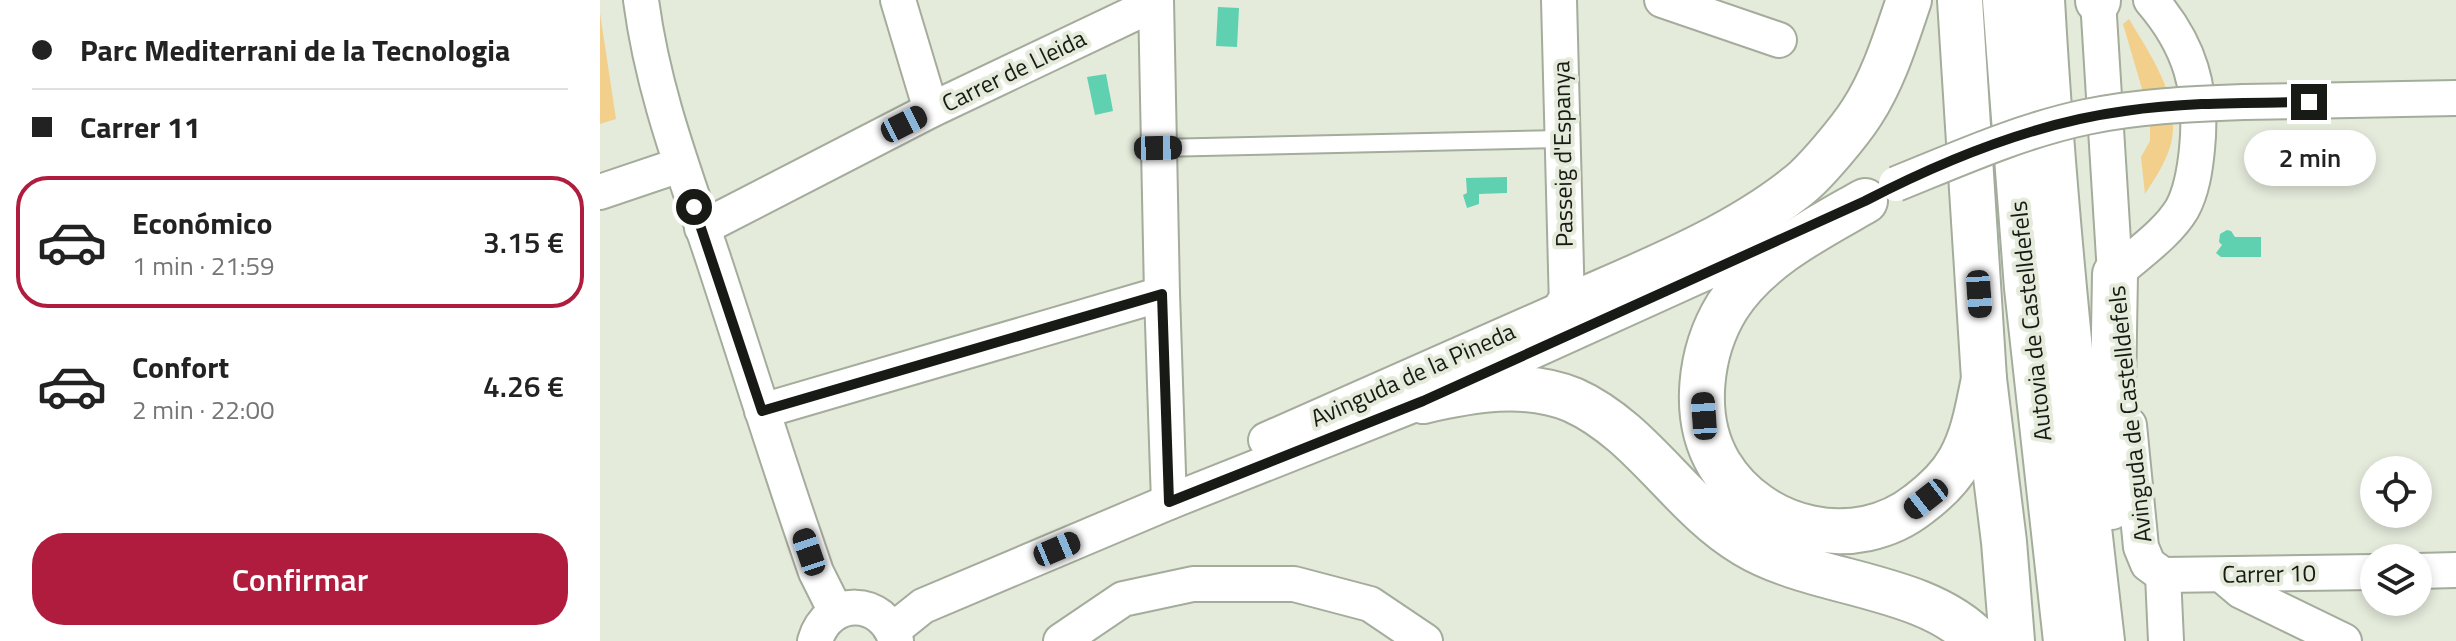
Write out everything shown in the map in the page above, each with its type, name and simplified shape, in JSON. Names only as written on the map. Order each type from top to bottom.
[{"type":"highway","points":[[1567,307],[1695,250],[1776,203],[1802,184],[1862,112],[1891,54],[1909,0]]},
{"type":"highway","points":[[1960,0],[1984,379],[2004,542],[2012,641]]},
{"type":"highway","name":"Autovia de Castelldefels","points":[[2005,0],[2027,288],[2066,641]]},
{"type":"highway","name":"Autovia de Castelldefels","points":[[2042,0],[2056,197],[2083,481],[2104,641]]},
{"type":"highway","points":[[1881,192],[1802,238],[1765,266],[1727,308],[1710,344],[1702,391],[1704,416],[1717,461],[1730,481],[1782,519],[1824,531],[1865,530],[1890,522],[1912,510],[1940,488],[1959,461],[1973,431],[1984,379]]},
{"type":"highway","points":[[2104,641],[2111,537],[2115,274]]},
{"type":"highway","points":[[1423,401],[1453,394],[1511,388],[1552,393],[1574,401],[1622,433],[1722,530],[1746,545],[1793,566],[1922,605],[1953,621],[1979,641]]},
{"type":"street","points":[[641,0],[657,91],[680,165],[816,572],[836,612]]},
{"type":"street","points":[[898,0],[931,110]]},
{"type":"street","name":"Passeig d'Espanya","points":[[1559,0],[1567,307]]},
{"type":"street","points":[[1662,0],[1779,40]]},
{"type":"street","points":[[2098,0],[2115,274]]},
{"type":"street","name":"Avinguda de Castelldefels","points":[[2151,0],[2170,22],[2186,54],[2195,79],[2200,123],[2191,186],[2181,209],[2168,226],[2115,274],[2141,547],[2148,564],[2163,575]]},
{"type":"street","points":[[1156,1],[1169,502]]},
{"type":"street","name":"Carrer de Lleida","points":[[702,228],[931,110],[1156,1]]},
{"type":"street","name":"Avinguda de la Pineda","points":[[894,636],[923,606],[1169,502],[1423,401],[1881,192],[2016,137],[2086,117],[2159,107],[2244,102],[2456,98]]},
{"type":"street","points":[[600,192],[680,165]]},
{"type":"street","points":[[762,411],[1162,294]]},
{"type":"street","name":"Avinguda de la Pineda","points":[[1230,478],[1237,459],[1247,448],[1567,307]]},
{"type":"street","points":[[2432,571],[2456,570]]},
{"type":"street","name":"Carrer 10","points":[[2163,575],[2360,572]]},
{"type":"street","points":[[2163,575],[2166,641]]},
{"type":"street","points":[[2222,575],[2241,591],[2344,641]]},
{"type":"street","points":[[1061,641],[1123,599],[1193,584],[1294,584],[1370,604],[1425,641]]},
{"type":"street","points":[[815,641],[818,630],[826,620],[836,612],[849,608],[875,612],[885,620],[894,636]]},
{"type":"lane","points":[[1158,148],[1562,139]]},
{"type":"shaded area","points":[[1218,7],[1239,8],[1237,47],[1216,46]]},
{"type":"shaded area","points":[[600,13],[616,119],[600,124]]},
{"type":"shaded area","points":[[2129,19],[2161,76],[2173,123],[2168,154],[2145,194],[2141,157],[2150,141],[2150,116],[2123,24]]},
{"type":"shaded area","points":[[1106,74],[1113,111],[1095,115],[1087,77]]},
{"type":"shaded area","points":[[1507,177],[1507,193],[1479,194],[1479,204],[1467,208],[1463,195],[1467,193],[1466,178]]},
{"type":"shaded area","points":[[2227,230],[2235,237],[2261,237],[2261,257],[2221,257],[2216,253],[2222,245],[2219,242],[2220,234]]},
{"type":"route","points":[[694,207],[762,411],[1162,294],[1169,502],[1423,401],[1865,201],[1896,184],[1981,149],[2045,127],[2124,111],[2190,104],[2309,102]]}]
